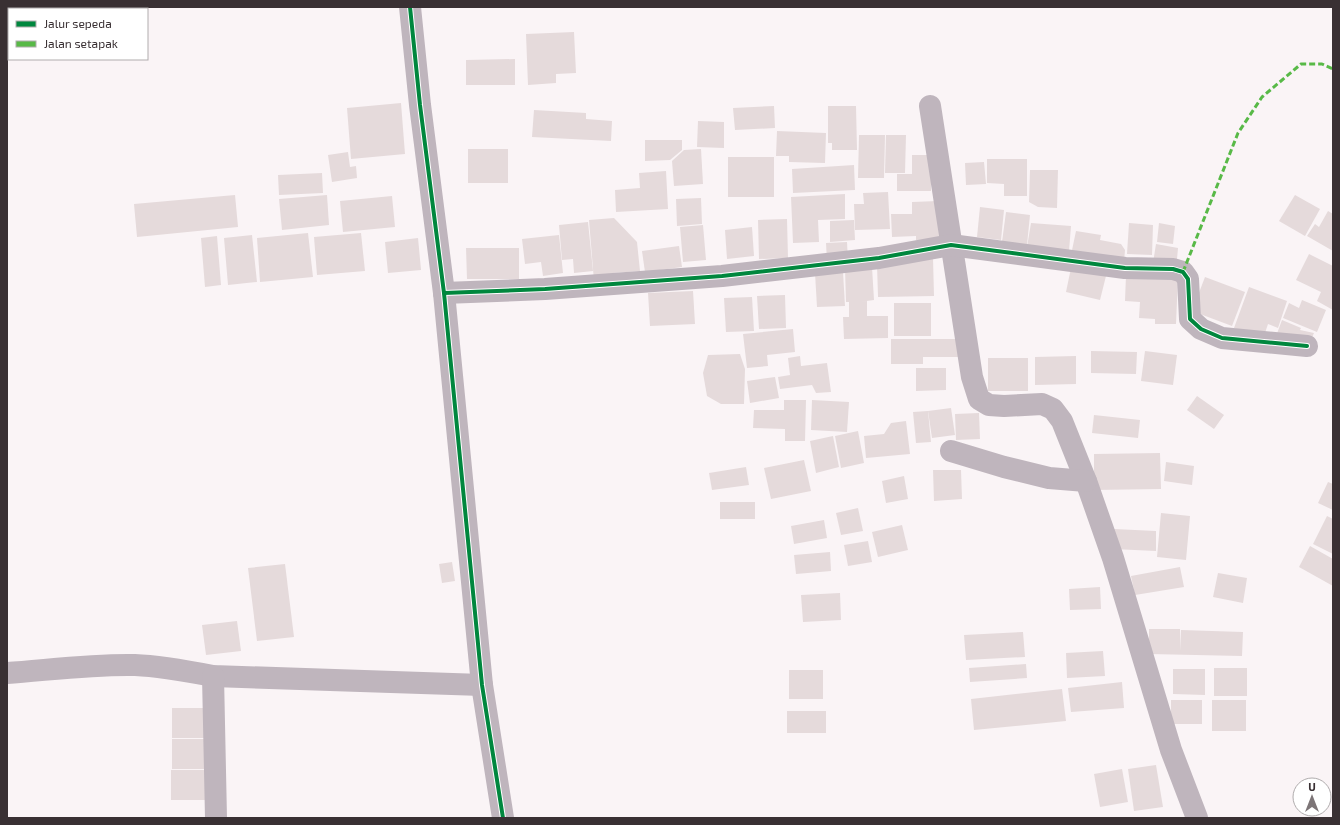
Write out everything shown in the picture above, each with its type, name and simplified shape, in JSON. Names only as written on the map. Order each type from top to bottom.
[{"type":"street","points":[[410,7],[420,105],[444,294],[482,685],[503,818]]},
{"type":"street","points":[[930,106],[972,377],[979,399],[989,405],[1004,406],[1042,404],[1053,409],[1062,421],[1086,481],[1113,558],[1171,750],[1197,818]]},
{"type":"street","points":[[444,294],[545,289],[722,276],[879,258],[951,245],[1126,268],[1173,269],[1183,272],[1188,279],[1190,319],[1201,329],[1222,338],[1307,346]]},
{"type":"street","points":[[951,452],[1004,468],[1048,478],[1086,481]]},
{"type":"street","points":[[7,673],[135,665],[175,669],[213,676],[482,685]]},
{"type":"street","points":[[213,676],[216,818]]},
{"type":"building","points":[[574,32],[576,73],[556,74],[556,83],[528,85],[526,34]]},
{"type":"building","points":[[515,59],[515,85],[466,85],[466,60]]},
{"type":"building","points":[[401,103],[405,154],[351,159],[347,108]]},
{"type":"building","points":[[774,106],[775,128],[735,130],[733,108]]},
{"type":"building","points":[[828,106],[856,106],[857,150],[832,150],[832,143],[828,143]]},
{"type":"building","points":[[534,110],[586,113],[586,119],[612,121],[611,141],[532,137]]},
{"type":"building","points":[[698,121],[724,122],[724,148],[697,147]]},
{"type":"building","points":[[777,131],[826,133],[825,163],[789,162],[789,156],[776,156]]},
{"type":"building","points":[[859,135],[885,135],[884,178],[858,178]]},
{"type":"building","points":[[886,135],[906,135],[905,173],[885,173]]},
{"type":"building","points":[[645,140],[682,140],[682,150],[670,160],[645,161]]},
{"type":"building","points":[[468,149],[508,149],[508,183],[468,183]]},
{"type":"building","points":[[701,149],[703,184],[674,186],[672,161],[684,150]]},
{"type":"building","points":[[348,152],[350,167],[356,166],[357,178],[332,182],[328,155]]},
{"type":"building","points":[[912,155],[931,155],[931,191],[897,191],[897,174],[912,174]]},
{"type":"building","points":[[728,157],[774,157],[774,197],[728,197]]},
{"type":"building","points":[[987,159],[1027,159],[1027,196],[1004,196],[1004,184],[987,183]]},
{"type":"building","points":[[984,162],[986,184],[966,185],[965,163]]},
{"type":"building","points":[[854,165],[855,190],[793,193],[792,169]]},
{"type":"building","points":[[1030,170],[1058,170],[1057,208],[1038,207],[1029,202]]},
{"type":"building","points":[[666,171],[668,209],[616,212],[615,190],[640,188],[639,173]]},
{"type":"building","points":[[322,173],[323,193],[279,195],[278,175]]},
{"type":"building","points":[[888,192],[890,229],[855,230],[854,204],[864,204],[863,193]]},
{"type":"building","points":[[845,194],[845,219],[818,220],[819,242],[793,243],[791,197]]},
{"type":"building","points":[[235,195],[238,227],[137,237],[134,204]]},
{"type":"building","points":[[327,195],[329,225],[282,230],[279,199]]},
{"type":"building","points":[[1295,195],[1320,209],[1305,236],[1279,221]]},
{"type":"building","points":[[392,196],[395,227],[343,232],[340,201]]},
{"type":"building","points":[[701,198],[702,224],[677,226],[676,199]]},
{"type":"building","points":[[938,201],[939,239],[916,240],[916,236],[892,237],[891,214],[912,214],[912,202]]},
{"type":"building","points":[[980,207],[1004,210],[1001,240],[977,237]]},
{"type":"building","points":[[1328,211],[1333,214],[1333,251],[1307,236],[1315,224],[1319,227]]},
{"type":"building","points":[[1006,212],[1030,215],[1027,245],[1002,242]]},
{"type":"building","points":[[614,218],[637,242],[640,271],[613,273],[594,281],[589,220]]},
{"type":"building","points":[[787,219],[788,258],[759,259],[758,220]]},
{"type":"building","points":[[854,220],[855,240],[830,242],[830,221]]},
{"type":"building","points":[[588,222],[593,271],[574,273],[573,259],[562,260],[559,225]]},
{"type":"building","points":[[1031,223],[1071,226],[1069,251],[1027,247]]},
{"type":"building","points":[[1129,223],[1153,225],[1152,255],[1127,254]]},
{"type":"building","points":[[1159,223],[1175,226],[1173,244],[1157,242]]},
{"type":"building","points":[[703,225],[706,260],[683,262],[680,227]]},
{"type":"building","points":[[752,227],[754,256],[727,259],[725,230]]},
{"type":"building","points":[[1076,231],[1101,235],[1100,240],[1121,244],[1125,250],[1124,262],[1071,255]]},
{"type":"building","points":[[308,233],[313,277],[260,282],[257,238]]},
{"type":"building","points":[[361,233],[365,271],[317,275],[314,237]]},
{"type":"building","points":[[252,235],[257,282],[228,285],[224,238]]},
{"type":"building","points":[[559,235],[563,273],[543,276],[541,262],[525,264],[522,239]]},
{"type":"building","points":[[217,236],[221,285],[205,287],[201,238]]},
{"type":"building","points":[[418,238],[421,270],[388,273],[385,242]]},
{"type":"building","points":[[847,242],[848,260],[827,261],[826,243]]},
{"type":"building","points":[[1156,244],[1178,248],[1177,259],[1169,265],[1153,263]]},
{"type":"building","points":[[679,246],[682,267],[645,272],[642,251]]},
{"type":"building","points":[[466,248],[519,248],[519,279],[467,279]]},
{"type":"building","points":[[1309,254],[1333,266],[1333,310],[1317,301],[1321,292],[1296,280]]},
{"type":"building","points":[[933,258],[934,296],[878,297],[877,264]]},
{"type":"building","points":[[872,267],[874,300],[859,302],[867,301],[867,316],[888,316],[888,338],[844,339],[843,317],[849,317],[849,302],[846,302],[845,268]]},
{"type":"building","points":[[1071,268],[1106,276],[1100,300],[1066,292]]},
{"type":"building","points":[[843,272],[845,306],[817,307],[815,273]]},
{"type":"building","points":[[1126,275],[1178,277],[1176,324],[1155,324],[1155,319],[1139,318],[1140,302],[1125,301]]},
{"type":"building","points":[[1205,277],[1245,292],[1232,326],[1192,311]]},
{"type":"building","points":[[1249,287],[1287,301],[1278,328],[1268,324],[1263,339],[1234,328]]},
{"type":"building","points":[[693,291],[695,324],[650,326],[648,293]]},
{"type":"building","points":[[785,295],[786,328],[759,329],[757,296]]},
{"type":"building","points":[[752,297],[754,331],[726,332],[724,298]]},
{"type":"building","points":[[1302,300],[1326,310],[1317,332],[1283,318],[1289,303],[1299,308]]},
{"type":"building","points":[[894,303],[931,303],[931,336],[894,336]]},
{"type":"building","points":[[1282,320],[1301,328],[1300,330],[1314,333],[1309,344],[1275,339]]},
{"type":"building","points":[[793,329],[795,352],[767,355],[768,366],[747,368],[743,334]]},
{"type":"building","points":[[891,339],[964,339],[964,357],[923,357],[923,364],[891,364]]},
{"type":"building","points":[[1091,351],[1137,352],[1136,374],[1091,373]]},
{"type":"building","points":[[1145,351],[1177,355],[1173,385],[1141,381]]},
{"type":"building","points":[[740,354],[745,369],[744,404],[721,404],[707,396],[703,373],[708,355]]},
{"type":"building","points":[[800,356],[801,366],[827,363],[831,392],[816,393],[812,385],[780,389],[778,377],[790,375],[788,358]]},
{"type":"building","points":[[1076,356],[1076,384],[1035,385],[1035,357]]},
{"type":"building","points":[[988,358],[1028,358],[1028,391],[988,391]]},
{"type":"building","points":[[916,368],[946,368],[946,390],[916,391]]},
{"type":"building","points":[[775,377],[779,398],[750,403],[747,381]]},
{"type":"building","points":[[1197,396],[1224,415],[1214,429],[1187,410]]},
{"type":"building","points":[[784,400],[806,400],[805,441],[785,441],[785,429],[753,428],[754,410],[784,410]]},
{"type":"building","points":[[812,400],[849,402],[847,432],[811,430]]},
{"type":"building","points":[[951,408],[955,435],[932,438],[928,411]]},
{"type":"building","points":[[928,411],[931,442],[916,443],[913,412]]},
{"type":"building","points":[[979,413],[980,439],[956,440],[955,414]]},
{"type":"building","points":[[1094,415],[1140,420],[1138,438],[1092,433]]},
{"type":"building","points":[[906,421],[910,454],[866,458],[864,436],[884,434],[891,423]]},
{"type":"building","points":[[858,431],[864,463],[841,468],[835,436]]},
{"type":"building","points":[[833,436],[839,467],[816,473],[810,441]]},
{"type":"building","points":[[1160,453],[1161,489],[1094,490],[1094,454]]},
{"type":"building","points":[[804,460],[811,491],[771,499],[764,468]]},
{"type":"building","points":[[1166,462],[1194,466],[1192,485],[1164,481]]},
{"type":"building","points":[[746,467],[749,485],[712,490],[709,473]]},
{"type":"building","points":[[933,470],[961,470],[962,499],[934,501]]},
{"type":"building","points":[[904,476],[908,499],[886,503],[882,481]]},
{"type":"building","points":[[1328,482],[1333,484],[1333,510],[1318,503]]},
{"type":"building","points":[[720,502],[755,502],[755,519],[720,519]]},
{"type":"building","points":[[858,508],[863,531],[841,535],[836,513]]},
{"type":"building","points":[[1161,513],[1190,516],[1186,560],[1157,557]]},
{"type":"building","points":[[1327,516],[1333,519],[1333,554],[1313,544]]},
{"type":"building","points":[[824,520],[827,538],[794,544],[791,526]]},
{"type":"building","points":[[902,525],[908,550],[878,557],[872,532]]},
{"type":"building","points":[[1114,529],[1156,531],[1156,551],[1113,549]]},
{"type":"building","points":[[868,541],[872,562],[848,566],[844,545]]},
{"type":"building","points":[[1310,546],[1333,559],[1333,586],[1299,567]]},
{"type":"building","points":[[830,552],[831,571],[796,574],[794,555]]},
{"type":"building","points":[[452,562],[455,581],[442,583],[439,564]]},
{"type":"building","points":[[285,564],[294,637],[257,641],[248,568]]},
{"type":"building","points":[[1180,567],[1184,587],[1135,595],[1131,576]]},
{"type":"building","points":[[1218,573],[1247,578],[1243,603],[1213,597]]},
{"type":"building","points":[[1100,587],[1101,609],[1070,610],[1069,589]]},
{"type":"building","points":[[840,593],[841,620],[803,622],[801,595]]},
{"type":"building","points":[[237,621],[241,651],[206,655],[202,625]]},
{"type":"building","points":[[1149,629],[1180,629],[1180,651],[1181,630],[1243,632],[1242,656],[1149,654]]},
{"type":"building","points":[[1023,632],[1025,657],[966,660],[964,635]]},
{"type":"building","points":[[1103,651],[1105,676],[1067,678],[1066,653]]},
{"type":"building","points":[[1026,664],[1027,678],[970,682],[969,668]]},
{"type":"building","points":[[1214,668],[1247,668],[1247,696],[1214,696]]},
{"type":"building","points":[[1173,669],[1205,669],[1205,695],[1173,694]]},
{"type":"building","points":[[789,670],[823,670],[823,699],[789,699]]},
{"type":"building","points":[[1122,682],[1124,708],[1071,712],[1068,688]]},
{"type":"building","points":[[1062,689],[1066,721],[974,730],[971,699]]},
{"type":"building","points":[[1171,700],[1202,700],[1202,724],[1171,724]]},
{"type":"building","points":[[1212,700],[1246,700],[1246,731],[1212,731]]},
{"type":"building","points":[[172,708],[208,708],[207,738],[172,738]]},
{"type":"building","points":[[787,711],[826,711],[826,733],[787,733]]},
{"type":"building","points":[[172,739],[208,739],[208,769],[172,769]]},
{"type":"building","points":[[1156,765],[1163,807],[1134,811],[1128,769]]},
{"type":"building","points":[[1122,769],[1128,802],[1100,807],[1094,774]]},
{"type":"building","points":[[171,770],[207,770],[206,800],[171,800]]},
{"type":"marked path","points":[[1183,272],[1238,133],[1262,97],[1301,64],[1322,64],[1333,69]]},
{"type":"cycle path","points":[[410,7],[420,105],[444,293],[482,685],[503,818]]},
{"type":"cycle path","points":[[444,293],[545,289],[722,276],[879,258],[951,245],[1125,268],[1173,269],[1183,272],[1188,279],[1190,319],[1201,329],[1222,338],[1307,346]]}]
